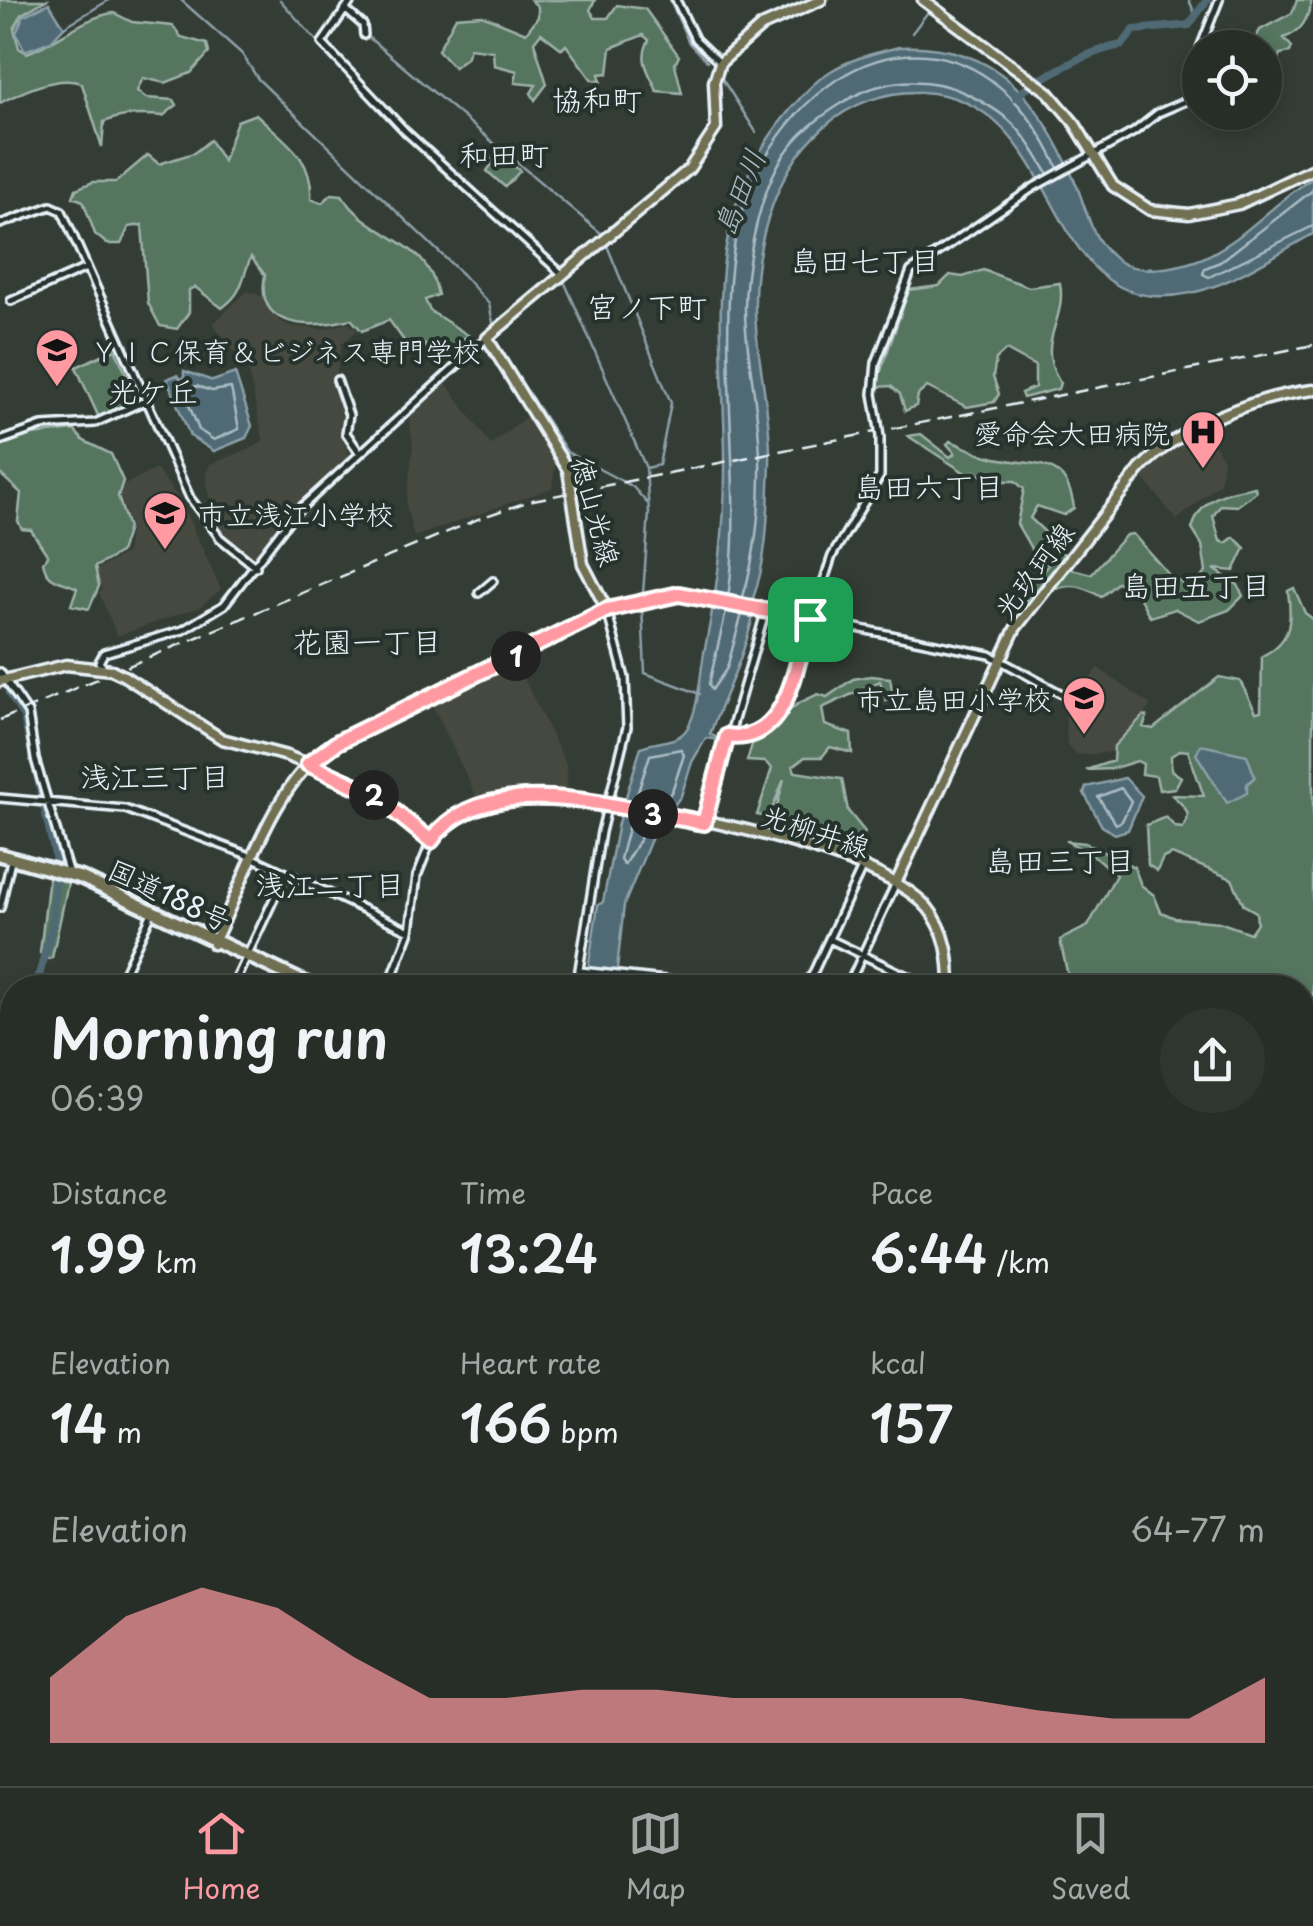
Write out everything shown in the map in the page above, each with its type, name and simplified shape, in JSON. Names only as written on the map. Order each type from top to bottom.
[{"type":"highway","name":"国道188号","points":[[6,859],[62,873],[287,975]]},
{"type":"highway","name":"国道188号","points":[[62,873],[214,942]]},
{"type":"highway","name":"国道188号","points":[[246,957],[280,975]]},
{"type":"main road","points":[[487,338],[677,181],[714,137],[714,82],[720,63],[762,26],[821,0]]},
{"type":"main road","points":[[924,0],[1048,92],[1076,124],[1089,154],[1123,195],[1150,210],[1176,215],[1240,204],[1313,168]]},
{"type":"main road","name":"徳山光線","points":[[487,338],[568,470],[582,564],[607,610]]},
{"type":"main road","name":"光玖珂線","points":[[896,884],[1000,658],[1026,614],[1152,456],[1195,429],[1270,399],[1313,390]]},
{"type":"main road","points":[[214,942],[290,786],[308,764],[338,742],[607,610]]},
{"type":"main road","points":[[3,681],[52,667],[108,669],[206,732],[308,764],[373,794],[431,841]]},
{"type":"main road","name":"光柳井線","points":[[431,841],[454,820],[510,799],[541,796],[700,822],[801,844],[862,867],[923,903],[939,925],[948,952],[949,975]]},
{"type":"street","points":[[352,0],[322,44],[405,131],[562,274]]},
{"type":"street","points":[[676,0],[694,39],[720,63]]},
{"type":"street","points":[[1207,30],[1218,0]]},
{"type":"street","points":[[345,10],[363,25],[364,35]]},
{"type":"street","points":[[727,736],[747,737],[776,719],[832,556],[877,483],[883,456],[873,394],[876,363],[908,276],[937,252],[1038,185],[1182,102]]},
{"type":"street","points":[[0,224],[56,205],[190,498],[220,538],[256,567]]},
{"type":"street","points":[[11,301],[86,268]]},
{"type":"street","points":[[108,669],[99,662],[104,653],[172,633],[205,618],[236,594],[294,514],[487,338]]},
{"type":"street","points":[[336,380],[349,414],[346,433],[359,452]]},
{"type":"street","points":[[0,441],[42,426],[95,424],[146,401]]},
{"type":"street","points":[[479,593],[493,581]]},
{"type":"street","points":[[580,975],[625,741],[628,700],[607,610],[679,594],[764,609],[1000,658],[1071,700]]},
{"type":"street","points":[[700,822],[764,609]]},
{"type":"street","points":[[0,672],[28,713],[43,803],[62,873]]},
{"type":"street","points":[[0,798],[125,809],[255,858],[410,931]]},
{"type":"street","points":[[393,975],[410,931],[417,876],[431,841]]},
{"type":"street","points":[[0,908],[6,859]]},
{"type":"street","points":[[812,975],[862,867]]},
{"type":"street","points":[[238,975],[286,873]]},
{"type":"street","points":[[853,975],[896,884]]},
{"type":"street","points":[[123,975],[151,915]]},
{"type":"street","points":[[829,940],[905,975]]},
{"type":"street","points":[[581,971],[609,975]]},
{"type":"shaded area","points":[[247,291],[262,296],[279,321],[290,326],[322,329],[348,323],[358,330],[342,344],[335,383],[349,455],[284,515],[256,555],[248,556],[212,517],[206,473],[210,464],[255,447],[263,440],[248,369],[213,324]]},
{"type":"shaded area","points":[[443,379],[491,445],[528,415],[556,460],[552,488],[414,537],[406,505],[413,445],[408,413]]},
{"type":"shaded area","points":[[1205,427],[1223,459],[1220,483],[1177,520],[1140,474],[1163,452]]},
{"type":"shaded area","name":"市立浅江小学校","points":[[156,469],[179,498],[221,589],[200,607],[117,636],[99,593],[102,588],[95,570],[126,554],[130,526],[119,493],[124,485]]},
{"type":"shaded area","points":[[505,667],[521,673],[566,764],[568,792],[524,790],[479,803],[432,704]]},
{"type":"shaded area","points":[[1098,668],[1151,705],[1130,733],[1120,735],[1113,752],[1077,755],[1067,745],[1065,710]]},
{"type":"green space","points":[[0,0],[46,0],[22,14],[14,29],[19,48],[27,53],[91,19],[114,13],[132,22],[173,26],[181,37],[207,44],[209,53],[191,73],[165,83],[143,78],[137,91],[146,98],[174,100],[177,105],[163,116],[133,115],[104,122],[102,147],[82,84],[52,82],[0,103]]},
{"type":"green space","points":[[531,0],[595,0],[590,10],[595,18],[608,18],[617,5],[645,9],[679,56],[675,64],[682,93],[657,91],[644,54],[649,40],[643,35],[611,48],[608,73],[599,74],[601,81],[592,80],[566,45],[562,49],[541,33],[534,42],[547,84],[535,100],[531,93],[536,85],[515,83],[517,71],[494,65],[493,51],[470,48],[466,58],[454,67],[438,50],[456,17],[482,15],[526,33],[538,17],[538,7]]},
{"type":"green space","points":[[1297,0],[1312,0],[1300,28],[1284,38],[1292,47],[1290,52],[1282,54],[1282,30],[1260,30],[1292,13]]},
{"type":"green space","points":[[256,114],[302,161],[311,184],[311,199],[322,203],[332,194],[342,195],[368,222],[410,250],[432,276],[438,295],[425,300],[430,311],[468,335],[436,360],[424,344],[405,342],[389,320],[362,331],[351,319],[320,324],[290,321],[269,307],[264,293],[265,275],[251,257],[238,291],[222,308],[195,287],[189,290],[189,312],[177,329],[160,326],[148,303],[142,225],[129,227],[121,244],[107,244],[95,234],[83,201],[73,197],[76,189],[93,182],[116,182],[148,155],[159,164],[194,153],[210,140],[223,161],[237,121]]},
{"type":"green space","points":[[494,150],[520,171],[505,187],[487,171],[494,161],[489,156]]},
{"type":"green space","points":[[983,270],[1029,287],[1060,283],[1059,310],[1050,343],[1058,389],[1023,398],[1021,393],[1035,387],[1035,366],[1006,350],[996,359],[993,377],[999,394],[994,402],[967,407],[927,387],[918,395],[916,406],[905,411],[900,394],[891,386],[878,387],[877,382],[909,290],[939,286],[950,275],[963,277]]},
{"type":"green space","points":[[115,349],[139,402],[100,420],[76,367]]},
{"type":"green space","points":[[74,430],[84,441],[111,454],[123,481],[118,496],[128,528],[120,553],[95,567],[99,586],[89,609],[71,605],[77,588],[55,580],[48,573],[43,562],[48,556],[31,530],[22,529],[18,521],[21,493],[0,474],[0,445],[24,436]]},
{"type":"green space","points":[[921,434],[950,457],[955,453],[947,444],[950,441],[990,457],[1047,467],[1064,480],[1074,508],[1064,515],[1037,506],[1030,518],[1063,549],[1063,558],[1027,601],[1019,594],[1026,578],[1037,577],[1048,565],[1033,552],[1017,524],[1024,489],[1015,481],[991,481],[974,471],[967,474],[908,436]]},
{"type":"green space","points":[[1255,487],[1256,492],[1237,506],[1221,505],[1213,516],[1220,541],[1226,543],[1234,537],[1245,548],[1234,571],[1214,569],[1238,585],[1243,596],[1229,610],[1199,621],[1175,609],[1150,617],[1137,593],[1118,582],[1101,597],[1077,586],[1052,590],[1068,568],[1091,574],[1126,535],[1133,534],[1170,576],[1191,588],[1206,572],[1202,545],[1192,529],[1201,510],[1224,494]]},
{"type":"green space","points":[[1294,588],[1305,613],[1313,619],[1313,975],[1068,975],[1060,940],[1088,926],[1116,875],[1092,854],[1066,841],[1085,843],[1134,867],[1141,885],[1154,895],[1161,912],[1175,918],[1219,922],[1250,933],[1257,923],[1256,912],[1244,905],[1232,879],[1172,854],[1163,858],[1157,871],[1148,865],[1146,825],[1166,817],[1175,827],[1183,828],[1187,813],[1172,795],[1204,796],[1188,751],[1171,756],[1171,770],[1181,777],[1175,788],[1159,790],[1156,776],[1142,774],[1143,764],[1137,761],[1111,769],[1086,770],[1113,761],[1114,746],[1144,715],[1147,717],[1143,727],[1153,729],[1219,677],[1240,681],[1256,712],[1261,711],[1262,656],[1279,644],[1288,629],[1288,591]]},
{"type":"green space","points":[[890,678],[893,695],[886,700],[880,681],[822,708],[825,725],[851,734],[852,753],[830,747],[822,757],[805,757],[793,766],[795,772],[842,779],[848,811],[865,832],[854,856],[771,829],[784,779],[769,817],[757,815],[772,768],[765,762],[747,761],[754,738],[799,703],[818,694],[827,697],[853,679]]},
{"type":"green space","points":[[49,876],[68,883],[52,958],[48,959],[40,953]]},
{"type":"water","points":[[49,3],[64,27],[51,41],[25,51],[16,33],[23,16]]},
{"type":"water","points":[[899,47],[933,48],[963,54],[1011,82],[1047,126],[1097,237],[1111,255],[1128,266],[1167,268],[1211,254],[1313,178],[1313,234],[1217,285],[1175,296],[1153,296],[1117,285],[1089,262],[1025,157],[999,125],[966,102],[921,92],[882,96],[857,105],[824,127],[790,168],[761,246],[755,302],[770,447],[766,533],[748,635],[710,734],[721,740],[706,738],[692,762],[681,796],[654,832],[624,905],[616,975],[587,975],[598,905],[603,902],[618,823],[641,747],[684,732],[697,701],[722,531],[722,282],[738,200],[755,160],[781,121],[820,79],[860,58]]},
{"type":"water","points":[[184,371],[213,381],[235,373],[252,426],[246,438],[214,451],[190,436],[167,379],[177,375],[184,381]]},
{"type":"water","points":[[1201,745],[1247,755],[1255,777],[1247,784],[1247,793],[1227,803],[1196,754]]},
{"type":"water","points":[[1125,778],[1142,796],[1128,830],[1115,834],[1102,826],[1084,793],[1086,787]]},
{"type":"waterway","points":[[64,27],[109,0]]},
{"type":"waterway","points":[[181,0],[242,54],[258,79],[463,275],[489,304],[494,327]]},
{"type":"waterway","points":[[280,0],[316,40]]},
{"type":"waterway","points":[[670,0],[689,43],[707,61]]},
{"type":"waterway","points":[[1189,0],[1195,14]]},
{"type":"waterway","points":[[1043,78],[1091,54],[1122,45],[1134,30],[1189,25],[1207,0]]},
{"type":"waterway","points":[[912,33],[931,8]]},
{"type":"waterway","points":[[368,37],[603,235]]},
{"type":"waterway","points":[[719,74],[756,132]]},
{"type":"waterway","points":[[1016,97],[1028,87]]},
{"type":"waterway","points":[[606,243],[671,403],[659,465],[646,468]]},
{"type":"waterway","points":[[564,281],[646,468],[649,513],[643,593]]},
{"type":"waterway","points":[[496,343],[567,452],[633,487],[647,503]]},
{"type":"waterway","points":[[642,605],[645,673],[700,694]]},
{"type":"waterway","points":[[9,693],[24,717],[56,859],[53,921],[39,975]]},
{"type":"railway","points":[[0,720],[483,517],[533,500],[1313,345]]},
{"type":"place","name":"ＹＩＣ保育＆ビジネス専門学校","points":[[57,388]]},
{"type":"place","name":"愛命会大田病院","points":[[1203,470]]},
{"type":"place","name":"市立浅江小学校","points":[[165,551]]},
{"type":"place","name":"市立島田小学校","points":[[1084,736]]},
{"type":"district","name":"協和町","points":[[597,98]]},
{"type":"district","name":"和田町","points":[[504,153]]},
{"type":"district","name":"島田七丁目","points":[[865,259]]},
{"type":"district","name":"宮ノ下町","points":[[647,305]]},
{"type":"district","name":"光ケ丘","points":[[153,390]]},
{"type":"district","name":"島田六丁目","points":[[929,485]]},
{"type":"district","name":"島田五丁目","points":[[1196,584]]},
{"type":"district","name":"花園一丁目","points":[[367,640]]},
{"type":"district","name":"浅江三丁目","points":[[155,775]]},
{"type":"district","name":"島田三丁目","points":[[1060,859]]},
{"type":"district","name":"浅江二丁目","points":[[330,883]]},
{"type":"route","points":[[694,595],[810,619],[781,712],[753,735],[727,736],[704,823],[571,799],[525,796],[454,820],[431,841],[358,784],[308,764],[338,742],[594,616],[646,598],[694,595]]},
{"type":"water label","name":"島田川","points":[[738,192]]}]
